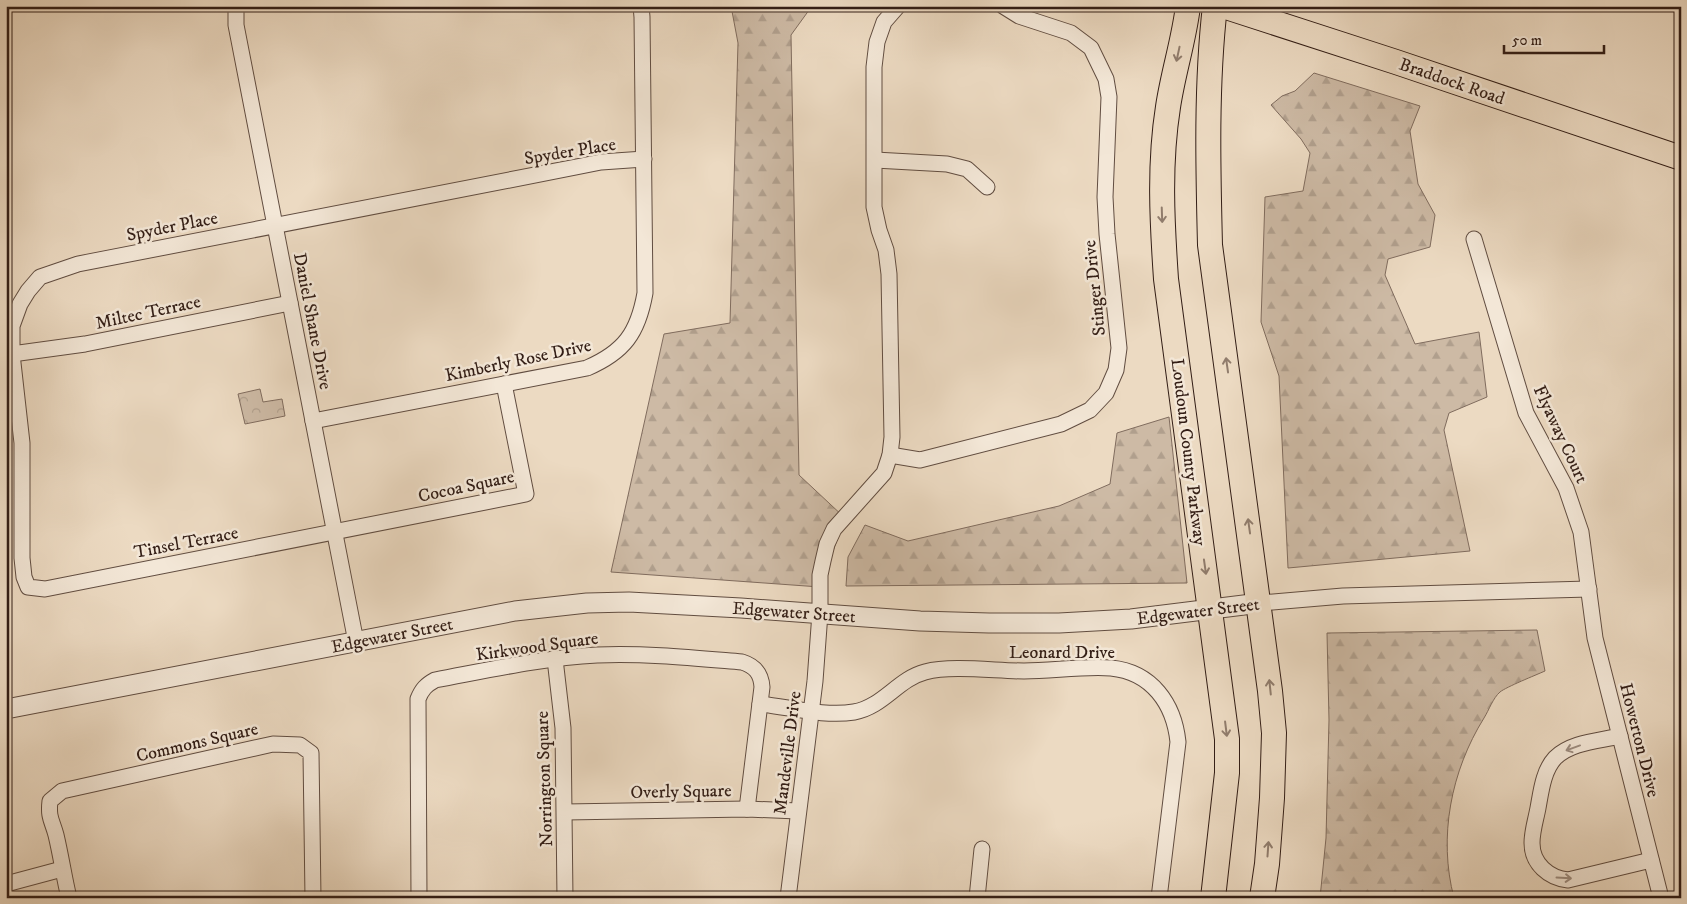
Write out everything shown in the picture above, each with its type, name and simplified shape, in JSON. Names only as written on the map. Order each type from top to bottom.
[{"type":"main road","name":"Loudoun County Parkway","points":[[1188,6],[1168,107],[1163,147],[1161,212],[1166,278],[1227,739],[1227,773],[1213,898]]},
{"type":"main road","points":[[1215,6],[1209,116],[1208,188],[1210,245],[1260,604],[1274,732],[1267,864],[1262,898]]},
{"type":"main road","name":"Braddock Road","points":[[1223,6],[1681,158]]},
{"type":"street","name":"Daniel Shane Drive","points":[[236,6],[236,25],[356,642]]},
{"type":"street","name":"Kimberly Rose Drive","points":[[313,421],[587,368],[605,360],[622,347],[641,314],[645,293],[641,6]]},
{"type":"street","points":[[820,614],[820,575],[827,544],[834,529],[884,473],[890,455],[892,437],[889,274],[886,250],[874,207],[874,67],[877,42],[884,22],[898,6]]},
{"type":"street","name":"Stinger Drive","points":[[890,455],[920,460],[1061,424],[1090,410],[1106,393],[1116,370],[1119,348],[1106,216],[1109,97],[1106,79],[1091,48],[1071,33],[1019,16],[1003,6]]},
{"type":"street","name":"Spyder Place","points":[[45,589],[28,588],[24,576],[22,558],[22,443],[12,354],[12,326],[15,313],[28,291],[40,277],[78,264],[576,166],[644,159]]},
{"type":"street","points":[[875,160],[946,164],[967,169],[987,187]]},
{"type":"street","name":"Flyaway Court","points":[[1474,238],[1526,413],[1566,488],[1581,532],[1589,589]]},
{"type":"street","name":"Miltec Terrace","points":[[12,354],[85,344],[290,303]]},
{"type":"street","name":"Cocoa Square","points":[[334,531],[526,494],[504,384]]},
{"type":"street","name":"Tinsel Terrace","points":[[45,589],[334,531]]},
{"type":"street","name":"Edgewater Street","points":[[6,709],[515,611],[587,603],[638,603],[940,622],[1050,623],[1131,619],[1343,596],[1589,589]]},
{"type":"street","name":"Howerton Drive","points":[[1589,589],[1595,638],[1661,898]]},
{"type":"street","name":"Mandeville Drive","points":[[788,898],[811,710],[820,614]]},
{"type":"street","name":"Kirkwood Square","points":[[419,898],[418,699],[421,690],[435,680],[555,659],[597,655],[640,655],[750,664],[758,672],[761,680],[760,704],[747,809]]},
{"type":"street","name":"Norrington Square","points":[[555,659],[563,728],[565,898]]},
{"type":"street","name":"Leonard Drive","points":[[760,704],[840,713],[855,712],[883,700],[909,678],[924,672],[940,669],[1025,671],[1111,668],[1139,676],[1152,685],[1163,697],[1172,711],[1177,726],[1178,742],[1159,898]]},
{"type":"street","points":[[1620,736],[1573,747],[1563,752],[1554,760],[1547,770],[1541,792],[1532,843],[1534,854],[1540,866],[1548,874],[1568,880],[1651,860]]},
{"type":"street","name":"Commons Square","points":[[70,898],[62,869],[56,834],[48,813],[50,801],[62,791],[273,744],[300,745],[311,753],[313,898]]},
{"type":"street","name":"Overly Square","points":[[565,812],[747,809],[798,811]]},
{"type":"street","points":[[977,898],[982,849]]},
{"type":"street","points":[[6,884],[62,869]]},
{"type":"green space","points":[[731,6],[812,6],[791,35],[799,475],[845,518],[820,587],[611,572],[664,334],[730,323],[738,43]]},
{"type":"green space","points":[[1314,73],[1420,106],[1410,131],[1418,184],[1435,215],[1430,247],[1388,259],[1385,275],[1415,344],[1479,332],[1487,397],[1449,413],[1444,430],[1470,551],[1288,568],[1279,376],[1261,322],[1265,197],[1303,191],[1310,153],[1301,139],[1271,105],[1282,96],[1295,91]]},
{"type":"green space","points":[[260,389],[263,402],[282,399],[285,416],[245,424],[238,394]]},
{"type":"green space","points":[[1169,417],[1187,583],[846,586],[848,557],[865,525],[908,541],[1059,506],[1110,484],[1117,433]]},
{"type":"green space","points":[[1537,630],[1545,671],[1500,692],[1473,738],[1456,782],[1448,828],[1447,852],[1454,898],[1320,898],[1326,838],[1329,720],[1327,633]]}]
